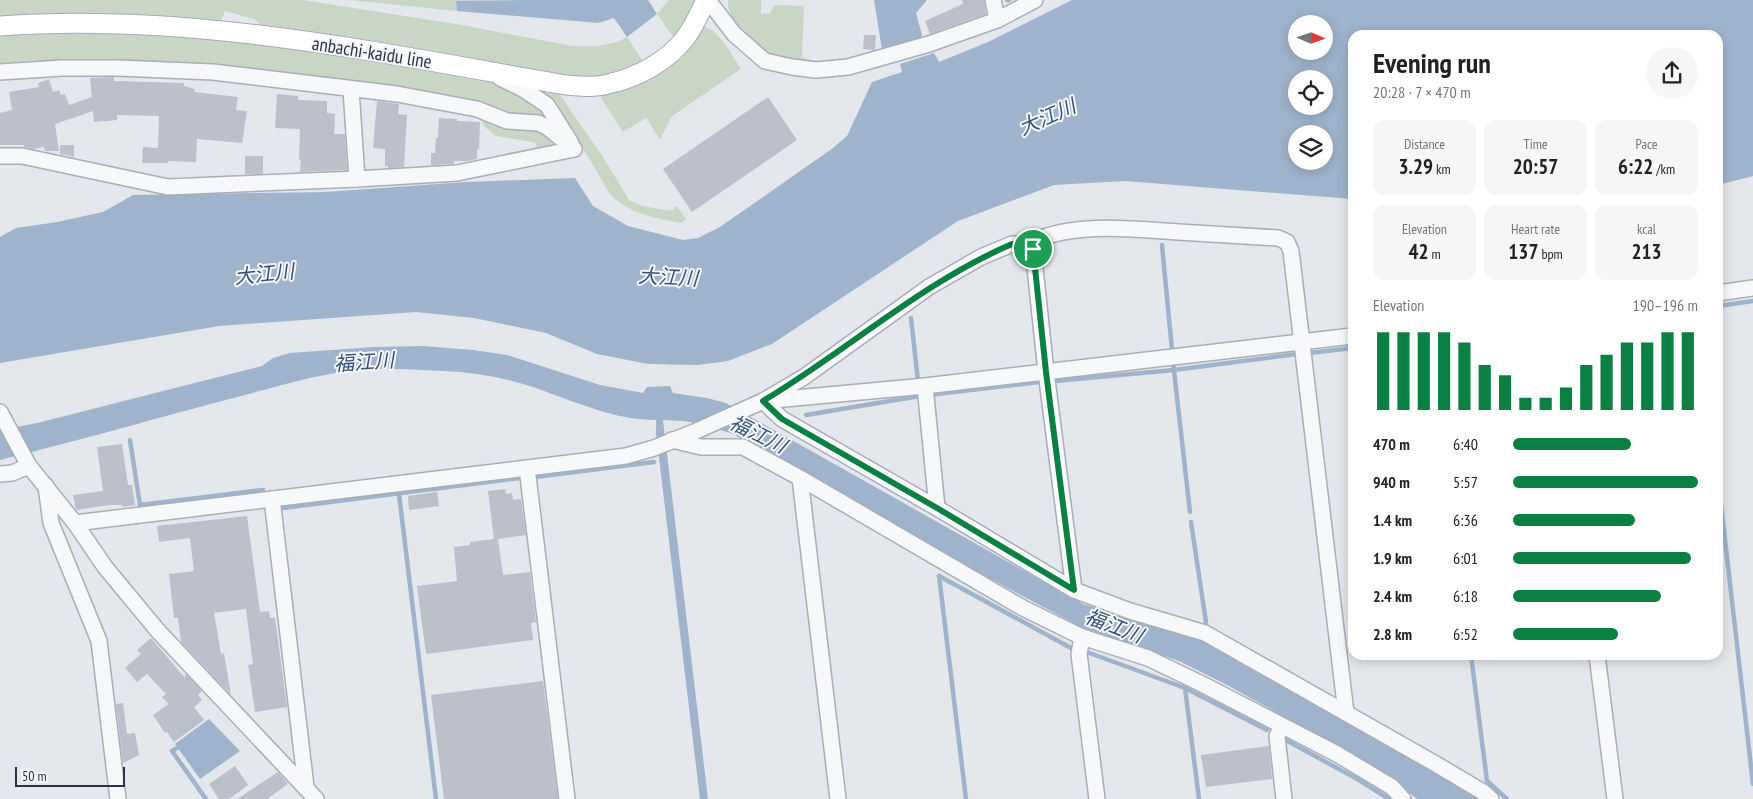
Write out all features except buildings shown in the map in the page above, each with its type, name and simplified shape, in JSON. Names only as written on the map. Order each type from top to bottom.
[{"type":"main road","name":"anbachi-kaidu line","points":[[0,26],[88,24],[172,26],[326,44],[566,85],[588,87],[607,85],[626,79],[658,63],[686,37],[707,0]]},
{"type":"street","points":[[707,0],[734,34],[765,61],[792,68],[816,70],[848,67],[929,44],[997,20],[1035,0]]},
{"type":"street","points":[[993,0],[997,20]]},
{"type":"street","points":[[0,72],[62,68],[109,68],[203,72],[397,94],[477,108],[507,121],[538,124],[547,127],[574,149]]},
{"type":"street","points":[[488,72],[523,89],[547,104],[574,149]]},
{"type":"street","points":[[351,89],[357,179]]},
{"type":"street","points":[[0,156],[22,156],[168,187],[457,174],[574,149]]},
{"type":"street","points":[[1074,590],[1046,372],[1033,249],[1034,241],[1048,235],[1090,230],[1136,229],[1278,238],[1287,242],[1291,251],[1346,713]]},
{"type":"street","points":[[75,523],[626,456],[654,448],[757,403],[804,377],[930,287],[981,257],[1012,244],[1026,244],[1033,249]]},
{"type":"street","points":[[1723,292],[1753,288]]},
{"type":"street","points":[[757,403],[925,392],[1046,372],[1348,336]]},
{"type":"street","points":[[925,392],[937,508]]},
{"type":"street","points":[[757,403],[1074,590],[1130,611],[1205,633],[1443,768],[1483,792],[1491,799]]},
{"type":"street","points":[[1,414],[30,466],[75,523],[105,567],[158,631],[316,799]]},
{"type":"street","points":[[670,441],[701,448],[743,448],[800,478],[1023,608],[1082,637],[1148,658],[1202,684],[1337,754],[1392,788],[1403,799]]},
{"type":"street","points":[[0,474],[12,473],[30,466]]},
{"type":"street","points":[[527,468],[567,799]]},
{"type":"street","points":[[800,478],[838,799]]},
{"type":"street","points":[[46,486],[51,523],[99,641],[118,799]]},
{"type":"street","points":[[272,499],[306,788]]},
{"type":"street","points":[[1082,637],[1079,654],[1097,799]]},
{"type":"street","points":[[1598,660],[1615,799]]},
{"type":"street","points":[[1282,726],[1277,736],[1284,799]]},
{"type":"green space","points":[[0,0],[303,0],[462,25],[572,46],[598,46],[617,42],[627,37],[644,63],[609,77],[574,78],[265,29],[254,19],[225,11],[220,23],[0,19]]},
{"type":"green space","points":[[350,0],[523,0],[456,1],[457,11]]},
{"type":"green space","points":[[669,0],[697,0],[682,28],[674,38],[657,14]]},
{"type":"green space","points":[[728,0],[761,0],[761,14],[770,13],[775,5],[804,6],[802,57],[834,63],[833,65],[767,56],[740,30],[731,16]]},
{"type":"green space","points":[[703,26],[720,38],[741,69],[672,116],[660,139],[646,118],[623,132],[601,98],[601,94]]},
{"type":"green space","points":[[0,33],[174,34],[327,52],[487,79],[539,107],[550,117],[548,125],[212,68],[0,68]]},
{"type":"green space","points":[[534,88],[560,95],[603,157],[629,200],[642,206],[671,211],[677,206],[686,219],[681,223],[652,217],[634,211],[617,201],[610,194],[558,106]]},
{"type":"green space","points":[[463,112],[535,128],[553,139],[552,143],[545,149],[520,155],[537,147],[536,144],[496,136],[480,120]]},
{"type":"water","points":[[648,0],[657,14],[627,37],[614,18],[598,23],[457,11],[456,1]]},
{"type":"water","points":[[874,0],[927,0],[916,13],[922,35],[920,38],[921,42],[882,50]]},
{"type":"water","name":"大江川","points":[[1072,0],[1753,0],[1753,176],[1723,184],[1723,30],[1348,30],[1348,199],[1125,181],[1054,185],[958,221],[772,344],[728,361],[698,365],[648,364],[597,354],[546,333],[474,318],[416,312],[219,326],[0,363],[0,237],[16,228],[57,222],[103,212],[133,195],[326,192],[465,182],[575,178],[593,206],[628,226],[683,240],[698,238],[720,227],[833,148],[847,136],[872,82],[902,72],[900,64],[934,53],[939,62],[988,42]]},
{"type":"water","name":"福江川","points":[[423,346],[507,355],[600,385],[643,393],[647,387],[670,386],[673,393],[726,403],[1083,604],[1198,638],[1482,799],[1417,799],[1388,775],[1229,686],[1179,661],[1083,628],[951,558],[835,490],[733,434],[702,424],[663,420],[708,799],[700,799],[656,420],[610,414],[525,384],[502,378],[467,373],[398,369],[339,372],[292,382],[0,460],[0,428],[12,428],[37,423],[262,366],[273,358],[290,353],[374,347]]},
{"type":"water","points":[[209,719],[240,751],[200,779],[175,744]]},
{"type":"waterway","points":[[1162,245],[1172,350]]},
{"type":"waterway","points":[[1723,305],[1753,301]]},
{"type":"waterway","points":[[911,318],[918,381]]},
{"type":"waterway","points":[[1309,353],[1348,348]]},
{"type":"waterway","points":[[1055,381],[1174,370],[1296,354]]},
{"type":"waterway","points":[[1173,362],[1190,512]]},
{"type":"waterway","points":[[806,415],[920,396],[1040,382]]},
{"type":"waterway","points":[[130,440],[140,505],[263,490]]},
{"type":"waterway","points":[[535,477],[654,462]]},
{"type":"waterway","points":[[283,508],[520,478]]},
{"type":"waterway","points":[[399,494],[436,799]]},
{"type":"waterway","points":[[1191,522],[1206,622]]},
{"type":"waterway","points":[[1723,523],[1753,784]]},
{"type":"waterway","points":[[939,576],[966,799]]},
{"type":"waterway","points":[[939,576],[1071,648]]},
{"type":"waterway","points":[[1084,651],[1185,688],[1267,730]]},
{"type":"waterway","points":[[1472,660],[1487,781],[1507,799]]},
{"type":"waterway","points":[[1185,688],[1199,799]]},
{"type":"waterway","points":[[1282,738],[1359,780],[1389,799]]},
{"type":"waterway","points":[[177,748],[172,751],[206,799]]},
{"type":"route","points":[[1012,244],[1026,244],[1033,249],[1046,372],[1074,590],[937,508],[782,419],[763,401],[804,377],[930,287],[981,257],[1012,244]]}]
